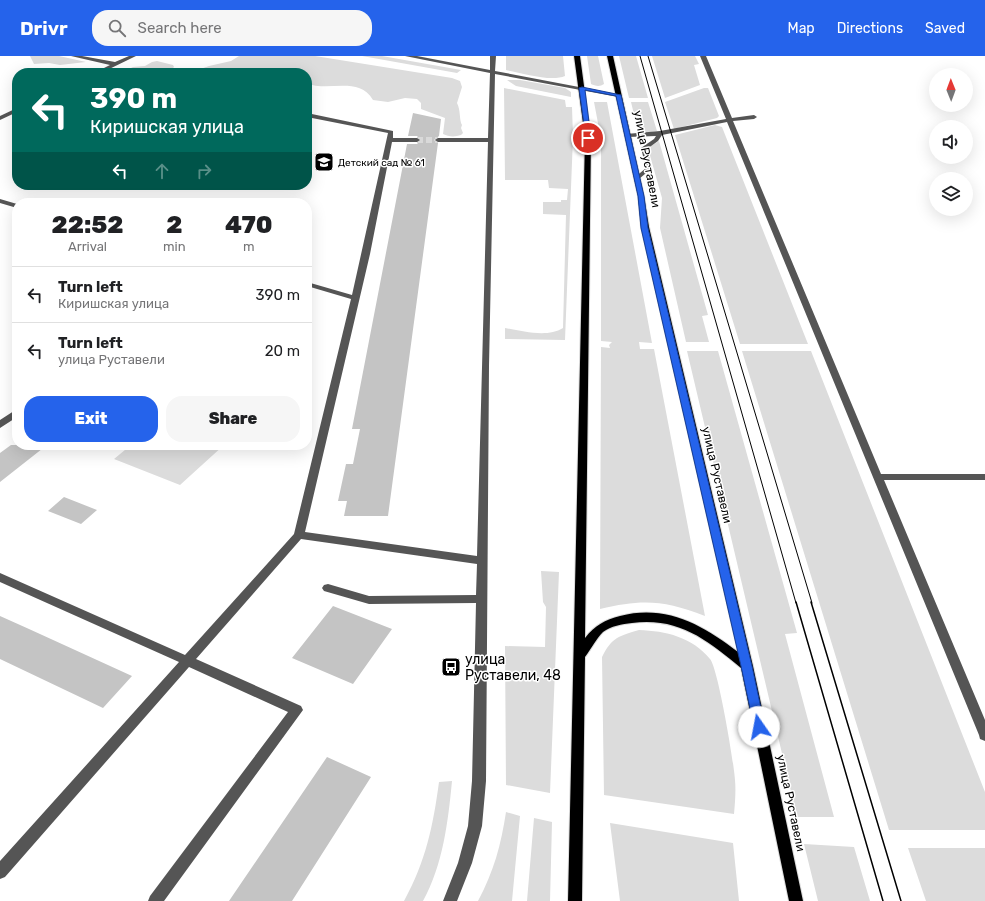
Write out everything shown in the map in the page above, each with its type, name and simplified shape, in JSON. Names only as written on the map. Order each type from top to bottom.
[{"type":"main road","points":[[575,901],[588,138],[577,56]]},
{"type":"main road","name":"улица Руставели","points":[[610,56],[637,178],[645,228],[747,666],[796,901]]},
{"type":"main road","points":[[578,658],[599,630],[616,621],[643,615],[666,617],[687,624],[707,634],[747,666]]},
{"type":"street","points":[[74,56],[115,64]]},
{"type":"street","points":[[108,68],[133,56]]},
{"type":"street","points":[[408,56],[618,95]]},
{"type":"street","points":[[450,901],[465,864],[475,826],[479,781],[490,140],[493,56]]},
{"type":"street","points":[[702,56],[985,735]]},
{"type":"street","points":[[0,118],[12,112]]},
{"type":"street","points":[[0,872],[299,535],[355,298],[391,132],[312,116]]},
{"type":"street","points":[[628,135],[660,134],[729,120],[754,117]]},
{"type":"street","points":[[637,178],[649,168],[644,148],[656,140],[660,134]]},
{"type":"street","points":[[389,140],[417,140]]},
{"type":"street","points":[[438,140],[490,140]]},
{"type":"street","points":[[0,201],[12,205]]},
{"type":"street","points":[[312,285],[355,298]]},
{"type":"street","points":[[0,425],[12,416]]},
{"type":"street","points":[[877,477],[985,477]]},
{"type":"street","points":[[299,535],[482,561]]},
{"type":"street","points":[[0,577],[297,710],[155,901]]},
{"type":"street","points":[[328,588],[369,600],[482,599]]},
{"type":"shaded area","points":[[30,56],[59,56],[86,62],[60,65],[49,63],[34,64]]},
{"type":"shaded area","points":[[239,56],[315,56],[452,78],[460,81],[462,87],[457,103],[463,133],[461,135],[454,136],[443,134],[445,118],[421,109],[421,103],[417,99],[405,98],[388,102],[373,100],[367,93],[359,88],[351,86],[312,85],[312,68],[203,68],[231,61]]},
{"type":"shaded area","points":[[362,56],[382,56],[461,70],[457,73]]},
{"type":"shaded area","points":[[506,56],[563,56],[565,76],[559,78],[544,78],[506,70]]},
{"type":"shaded area","points":[[587,56],[598,56],[604,84],[598,86],[591,84]]},
{"type":"shaded area","points":[[619,56],[636,56],[648,98],[629,98]]},
{"type":"shaded area","points":[[652,56],[695,56],[699,64],[694,65],[700,85],[665,98]]},
{"type":"shaded area","points":[[157,61],[173,65],[174,67],[131,68],[145,66]]},
{"type":"shaded area","points":[[507,80],[520,80],[565,88],[571,92],[571,97],[516,86]]},
{"type":"shaded area","points":[[504,88],[565,100],[566,107],[572,107],[573,137],[565,340],[505,339],[505,328],[527,332],[550,333],[563,328],[566,215],[543,214],[543,202],[561,202],[561,200],[567,200],[568,189],[549,188],[548,180],[505,180]]},
{"type":"shaded area","points":[[704,88],[708,88],[719,116],[717,118],[674,129],[665,102]]},
{"type":"shaded area","points":[[594,102],[607,102],[652,343],[639,342],[640,349],[654,349],[705,616],[665,604],[653,603],[628,604],[600,609],[601,347],[610,348],[609,345],[612,342],[601,341],[601,139]]},
{"type":"shaded area","points":[[631,102],[648,102],[657,131],[645,133],[638,131]]},
{"type":"shaded area","points":[[715,125],[722,127],[808,344],[740,344],[675,135]]},
{"type":"shaded area","points":[[659,141],[708,315],[702,316],[709,342],[686,342],[660,228],[662,198],[649,152],[651,146]]},
{"type":"shaded area","points":[[687,351],[718,351],[797,633],[785,634],[834,817],[797,817]]},
{"type":"shaded area","points":[[742,351],[811,351],[985,792],[985,830],[889,830]]},
{"type":"shaded area","points":[[125,450],[218,450],[180,485],[114,459]]},
{"type":"shaded area","points":[[541,571],[559,572],[550,793],[506,785],[505,646],[545,647],[546,607],[543,602]]},
{"type":"shaded area","points":[[639,630],[669,634],[687,640],[703,651],[710,659],[717,679],[732,755],[735,784],[734,814],[604,795],[602,657],[609,645],[617,638]]},
{"type":"shaded area","points":[[452,781],[444,843],[430,887],[423,901],[404,901],[418,872],[428,843],[439,782]]},
{"type":"shaded area","points":[[506,812],[520,816],[512,901],[478,901],[496,858]]},
{"type":"shaded area","points":[[534,818],[552,822],[550,901],[527,901]]},
{"type":"shaded area","points":[[610,823],[733,843],[739,901],[620,901]]},
{"type":"shaded area","points":[[804,844],[854,847],[870,901],[818,901]]},
{"type":"shaded area","points":[[908,848],[985,848],[985,901],[926,901]]},
{"type":"building","points":[[413,113],[441,119],[439,136],[434,140],[438,143],[388,516],[344,516],[347,501],[338,501],[346,464],[353,464],[360,429],[352,429],[407,144],[417,144],[421,140],[417,136],[408,136]]},
{"type":"building","points":[[11,445],[12,450],[41,450],[0,482],[0,453]]},
{"type":"building","points":[[64,497],[97,510],[81,524],[48,511]]},
{"type":"building","points":[[333,606],[392,629],[353,684],[292,658]]},
{"type":"building","points":[[0,616],[132,676],[103,708],[0,659]]},
{"type":"building","points":[[327,757],[371,777],[292,901],[229,901]]},
{"type":"tunnel","points":[[417,140],[438,140]]},
{"type":"tram line","points":[[640,56],[796,603]]},
{"type":"tram line","points":[[648,56],[812,603]]},
{"type":"tram line","points":[[796,602],[883,901]]},
{"type":"tram line","points":[[811,602],[901,901]]},
{"type":"place","name":"Детский сад № 61","points":[[324,162]]},
{"type":"place","name":"улица Руставели, 48","points":[[451,667]]},
{"type":"route","points":[[588,138],[582,88],[618,95],[641,196],[645,228],[747,666],[759,727]]}]
